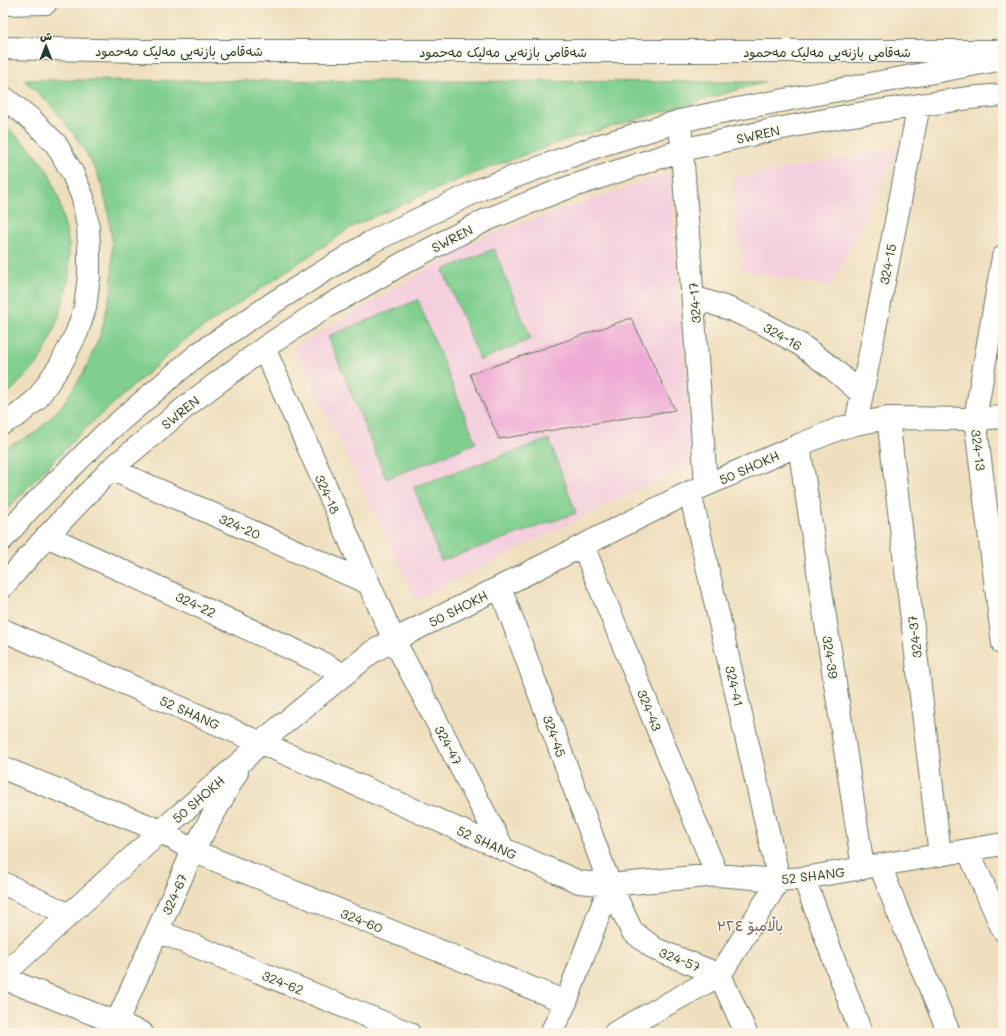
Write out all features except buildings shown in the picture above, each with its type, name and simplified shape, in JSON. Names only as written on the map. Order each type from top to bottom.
[{"type":"main road","points":[[3,4],[46,3]]},
{"type":"main road","name":"شەقامی بازنەیی مەلیک مەحمود","points":[[3,48],[150,51],[1003,50]]},
{"type":"main road","points":[[3,539],[30,508],[105,434],[198,354],[276,302],[371,242],[481,189],[598,146],[680,121],[1003,59]]},
{"type":"main road","name":"SWREN","points":[[3,586],[47,536],[111,469],[193,401],[264,348],[323,309],[407,261],[486,220],[561,190],[682,150],[772,130],[852,115],[969,98],[1003,95]]},
{"type":"main road","points":[[3,97],[31,119],[56,144],[72,172],[83,198],[90,248],[90,276],[85,308],[77,332],[62,364],[37,399],[18,415],[3,423]]},
{"type":"main road","name":"324-15","points":[[856,424],[919,105]]},
{"type":"main road","name":"324-17","points":[[680,121],[693,297],[698,489]]},
{"type":"main road","name":"324-13","points":[[1003,257],[975,419],[1003,644]]},
{"type":"main road","name":"324-16","points":[[693,297],[730,309],[780,333],[800,345],[832,368],[862,394]]},
{"type":"main road","name":"324-18","points":[[264,348],[394,640]]},
{"type":"main road","name":"50 SHOKH","points":[[3,975],[260,743],[372,652],[698,489],[841,428],[888,418],[975,419],[1003,417]]},
{"type":"main road","name":"324-37","points":[[888,418],[940,855]]},
{"type":"main road","name":"324-39","points":[[799,445],[872,867],[898,912],[949,1033]]},
{"type":"main road","name":"324-20","points":[[111,469],[368,584]]},
{"type":"main road","name":"324-41","points":[[698,489],[779,880]]},
{"type":"main road","name":"324-22","points":[[47,536],[322,663],[344,675]]},
{"type":"main road","name":"324-43","points":[[583,546],[717,874]]},
{"type":"main road","name":"324-45","points":[[500,587],[610,885]]},
{"type":"main road","name":"52 SHANG","points":[[3,630],[579,882],[610,885],[717,874],[779,880],[804,878],[1003,844]]},
{"type":"main road","name":"324-47","points":[[394,640],[504,850]]},
{"type":"main road","name":"324-67","points":[[114,1028],[193,851],[244,759]]},
{"type":"main road","name":"324-60","points":[[3,768],[161,831],[193,851],[566,1002]]},
{"type":"main road","points":[[968,850],[1003,930]]},
{"type":"main road","points":[[804,878],[861,1033]]},
{"type":"main road","points":[[615,1033],[720,974],[779,880]]},
{"type":"main road","points":[[3,883],[69,915]]},
{"type":"main road","points":[[551,1033],[566,1002],[610,885]]},
{"type":"main road","name":"324-57","points":[[610,885],[632,931],[655,949],[720,974]]},
{"type":"main road","name":"324-62","points":[[158,931],[409,1033]]},
{"type":"main road","points":[[720,974],[746,1033]]},
{"type":"main road","points":[[3,978],[114,1028],[142,1033]]},
{"type":"shaded area","points":[[899,148],[831,287],[742,270],[732,178]]},
{"type":"shaded area","points":[[669,173],[693,463],[416,599],[294,348],[479,238]]},
{"type":"green space","points":[[24,80],[765,82],[566,140],[469,175],[355,225],[185,340],[88,426],[3,514],[3,449],[35,433],[61,407],[84,372],[101,333],[112,286],[112,239],[107,205],[98,175],[87,154],[73,133],[49,103]]},
{"type":"green space","points":[[3,126],[10,130],[31,149],[48,171],[58,196],[69,244],[69,278],[59,316],[48,345],[36,366],[3,397]]},
{"type":"green space","points":[[494,249],[531,339],[480,360],[443,270]]},
{"type":"green space","points":[[418,300],[476,443],[386,479],[328,336]]},
{"type":"green space","points":[[549,439],[576,513],[441,561],[414,487]]},
{"type":"district","name":"باڵامبۆ ٣٢٤","points":[[750,925]]}]
